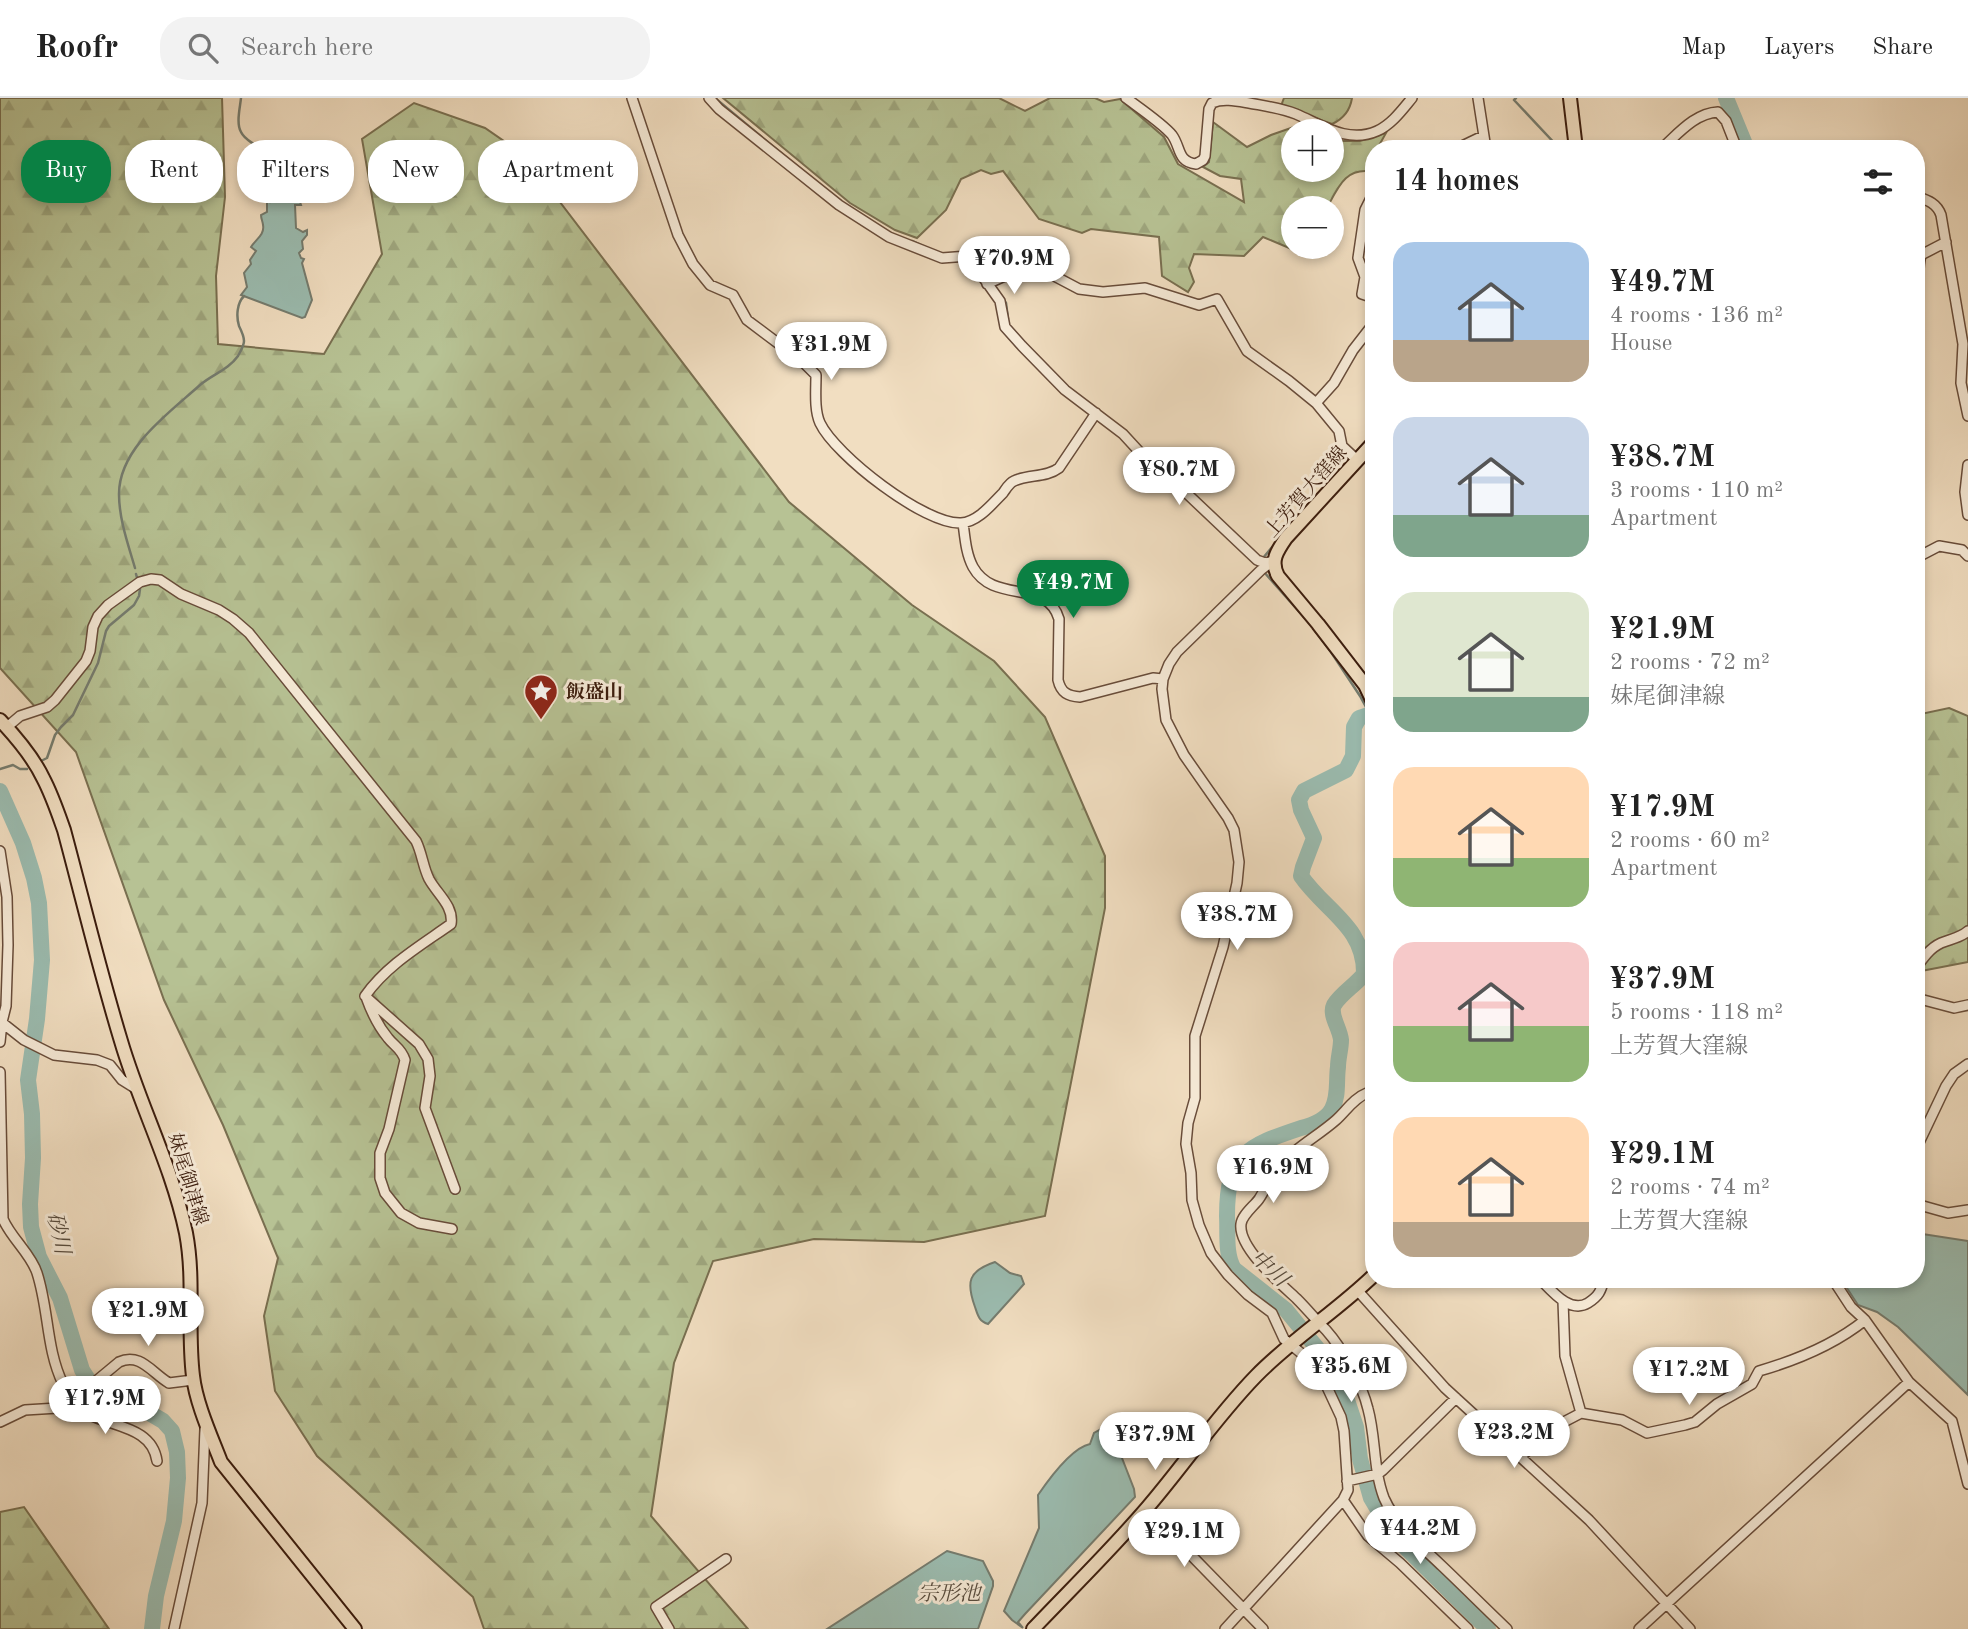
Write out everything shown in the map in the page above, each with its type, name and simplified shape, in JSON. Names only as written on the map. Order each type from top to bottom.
[{"type":"main road","points":[[1570,98],[1575,140]]},
{"type":"main road","name":"上芳賀大窪線","points":[[1365,452],[1286,538],[1266,567],[1274,568],[1365,688]]},
{"type":"main road","name":"妹尾御津線","points":[[3,724],[43,778],[64,830],[121,1043],[174,1188],[186,1231],[191,1267],[193,1380],[221,1462],[355,1629]]},
{"type":"main road","points":[[1033,1629],[1146,1509],[1238,1396],[1274,1359],[1365,1284]]},
{"type":"street","points":[[632,98],[678,234],[700,274],[710,285],[733,295],[747,320],[816,375],[817,415],[820,424],[860,469],[914,507],[953,523],[963,523],[986,510],[1012,482],[1054,472],[1059,468],[1095,415]]},
{"type":"street","points":[[709,98],[719,109],[839,205],[889,237],[933,256],[968,256],[1000,301],[1006,328],[1065,390],[1123,434],[1146,459],[1161,469],[1257,560],[1265,563],[1266,567],[1178,652],[1163,679],[1166,720],[1184,755],[1228,818],[1234,830],[1239,862],[1223,947],[1195,1036],[1195,1098],[1186,1144],[1192,1200],[1199,1225],[1212,1253],[1235,1282],[1272,1313],[1284,1339],[1293,1343],[1320,1373],[1341,1417],[1350,1480],[1343,1500],[1225,1629]]},
{"type":"street","points":[[1126,98],[1172,135],[1185,161],[1196,164],[1205,156],[1209,109],[1216,100],[1272,107],[1353,136],[1385,126],[1412,98]]},
{"type":"street","points":[[1478,98],[1484,140]]},
{"type":"street","points":[[1671,140],[1698,117],[1709,112],[1718,112],[1726,121],[1733,140]]},
{"type":"street","points":[[1475,140],[1483,136]]},
{"type":"street","points":[[1925,199],[1939,209],[1946,242],[1964,344],[1961,383],[1968,416]]},
{"type":"street","points":[[1365,210],[1358,258],[1365,277],[1362,294],[1365,295]]},
{"type":"street","points":[[1925,254],[1946,242]]},
{"type":"street","points":[[989,283],[1007,275],[1042,270],[1079,289],[1103,292],[1145,288],[1199,304],[1217,299],[1247,351],[1289,380],[1316,403],[1339,431],[1342,446],[1357,460]]},
{"type":"street","points":[[1316,403],[1335,383],[1365,335]]},
{"type":"street","points":[[1968,465],[1965,492],[1968,515]]},
{"type":"street","points":[[963,523],[969,559],[980,576],[1002,590],[1045,599],[1052,604],[1059,619],[1058,680],[1064,693],[1080,697],[1153,678],[1163,679]]},
{"type":"street","points":[[1925,553],[1939,546],[1962,550],[1968,556]]},
{"type":"street","points":[[3,724],[47,707],[55,700],[86,661],[98,616],[108,605],[138,583],[156,578],[181,594],[233,619],[249,633],[416,841],[430,881],[447,903],[451,924],[391,966],[365,996]]},
{"type":"street","points":[[0,851],[7,897],[8,945],[6,1006],[1,1021],[0,1042]]},
{"type":"street","points":[[1925,955],[1937,944],[1964,935],[1968,931]]},
{"type":"street","points":[[365,996],[419,1044],[428,1059],[430,1076],[425,1108],[455,1189]]},
{"type":"street","points":[[365,996],[388,1039],[402,1050],[405,1060],[389,1129],[380,1153],[380,1178],[385,1193],[401,1213],[419,1223],[452,1228]]},
{"type":"street","points":[[1925,1000],[1954,1008],[1968,1005]]},
{"type":"street","points":[[1,1021],[24,1040],[54,1055],[97,1060],[110,1065],[122,1080],[139,1091]]},
{"type":"street","points":[[1925,1130],[1946,1086],[1954,1074],[1968,1064]]},
{"type":"street","points":[[0,1072],[3,1219],[36,1270],[58,1374],[86,1413],[132,1430],[148,1440],[156,1450],[158,1461]]},
{"type":"street","points":[[1365,1094],[1282,1162],[1260,1198],[1241,1221],[1243,1237],[1272,1278],[1297,1300],[1335,1343],[1360,1386],[1368,1410],[1376,1474],[1389,1507],[1409,1534],[1507,1629]]},
{"type":"street","points":[[1925,1205],[1948,1213],[1968,1210]]},
{"type":"street","points":[[1549,1288],[1563,1301],[1577,1306],[1584,1306],[1598,1296],[1601,1288]]},
{"type":"street","points":[[1838,1288],[1909,1382],[1948,1416],[1968,1458]]},
{"type":"street","points":[[1358,1291],[1456,1398],[1589,1520],[1690,1629]]},
{"type":"street","points":[[1563,1301],[1565,1356],[1581,1413]]},
{"type":"street","points":[[1521,1456],[1560,1424],[1581,1413],[1622,1420],[1647,1433],[1695,1422],[1717,1404],[1752,1384],[1759,1371],[1822,1347],[1850,1332],[1865,1320]]},
{"type":"street","points":[[0,1422],[25,1410],[58,1408],[74,1399],[119,1362],[132,1358],[139,1360],[169,1382],[193,1380]]},
{"type":"street","points":[[1639,1629],[1909,1382]]},
{"type":"street","points":[[1350,1480],[1376,1474],[1392,1462],[1456,1398]]},
{"type":"street","points":[[174,1629],[202,1503],[206,1420]]},
{"type":"street","points":[[1955,1430],[1968,1484]]},
{"type":"street","points":[[1343,1500],[1368,1536],[1468,1629]]},
{"type":"street","points":[[1146,1509],[1263,1629]]},
{"type":"street","points":[[669,1629],[656,1607],[726,1559]]},
{"type":"green space","points":[[0,98],[222,98],[225,197],[216,276],[218,344],[324,354],[382,254],[373,203],[464,203],[464,140],[368,140],[368,174],[362,139],[414,103],[485,128],[502,140],[478,140],[478,203],[561,203],[789,502],[912,605],[994,661],[1045,717],[1105,856],[1105,908],[1045,1216],[924,1242],[814,1239],[713,1261],[674,1363],[651,1516],[748,1629],[484,1629],[473,1597],[317,1456],[275,1391],[264,1316],[278,1258],[223,1125],[164,1000],[76,752],[0,668]]},
{"type":"green space","points":[[723,98],[999,98],[1025,111],[1050,98],[1095,98],[1104,102],[1120,99],[1164,137],[1178,164],[1244,202],[1241,179],[1220,176],[1203,167],[1209,162],[1213,122],[1247,147],[1281,131],[1281,182],[1342,182],[1334,196],[1281,196],[1281,245],[1263,237],[1244,256],[1194,254],[1189,268],[1194,282],[1188,292],[1162,276],[1159,237],[1091,229],[1082,233],[1039,219],[1003,171],[991,174],[981,170],[961,179],[946,210],[917,238],[895,230],[850,203]]},
{"type":"green space","points":[[1284,98],[1352,98],[1350,107],[1340,119],[1318,119],[1281,106]]},
{"type":"green space","points":[[1386,133],[1382,140],[1365,140],[1365,171],[1350,175],[1344,180],[1344,141],[1360,141]]},
{"type":"green space","points":[[1949,708],[1968,716],[1968,962],[1925,970],[1925,713]]},
{"type":"green space","points":[[24,1507],[109,1629],[0,1629],[0,1512]]},
{"type":"water","points":[[267,203],[300,203],[301,205],[295,205],[296,228],[303,232],[307,230],[307,235],[302,241],[303,249],[299,253],[304,259],[302,263],[312,300],[305,317],[241,295],[247,287],[244,273],[256,251],[251,247],[263,232],[261,215],[267,212]]},
{"type":"water","points":[[1925,1234],[1968,1241],[1968,1395],[1898,1327],[1877,1312],[1858,1305],[1847,1288],[1925,1288]]},
{"type":"water","points":[[995,1262],[1010,1273],[1021,1276],[1024,1284],[988,1324],[978,1316],[970,1284],[979,1269]]},
{"type":"water","points":[[1108,1428],[1113,1435],[1135,1497],[1018,1622],[1023,1628],[1004,1611],[1039,1528],[1038,1495],[1068,1458],[1075,1451],[1090,1444],[1094,1433]]},
{"type":"water","name":"宗形池","points":[[947,1551],[983,1561],[993,1581],[978,1629],[827,1629]]},
{"type":"waterway","points":[[241,98],[239,124],[243,136],[248,140]]},
{"type":"waterway","points":[[715,98],[782,154]]},
{"type":"waterway","points":[[1516,98],[1514,100],[1552,140]]},
{"type":"waterway","name":"中川","points":[[1726,98],[1743,140]]},
{"type":"waterway","points":[[912,241],[925,247]]},
{"type":"waterway","points":[[135,568],[119,503],[121,477],[127,462],[136,447],[161,420],[238,356],[244,341],[238,322],[238,310],[244,296]]},
{"type":"waterway","points":[[1003,299],[1008,319]]},
{"type":"waterway","points":[[1003,331],[1017,347]]},
{"type":"waterway","points":[[1263,558],[1279,539]]},
{"type":"waterway","points":[[1264,572],[1310,624],[1365,705]]},
{"type":"waterway","points":[[41,761],[47,758],[55,735],[73,715],[98,663],[106,631],[134,605],[139,596],[136,574]]},
{"type":"waterway","name":"中川","points":[[1365,716],[1359,718],[1354,727],[1353,756],[1346,770],[1304,791],[1299,800],[1314,838],[1301,876],[1342,920],[1358,944],[1363,958],[1364,974],[1333,1009],[1341,1040],[1336,1099],[1323,1119],[1254,1147],[1236,1166],[1228,1195],[1228,1250],[1234,1269],[1286,1310],[1330,1364],[1344,1391],[1356,1427],[1360,1459],[1371,1498],[1393,1535],[1488,1629]]},
{"type":"waterway","points":[[0,769],[13,765],[27,769]]},
{"type":"waterway","name":"砂川","points":[[0,791],[23,843],[39,903],[42,960],[28,1080],[33,1158],[31,1227],[39,1257],[60,1298],[82,1370],[91,1384],[106,1399],[141,1408],[163,1421],[172,1431],[177,1452],[178,1478],[174,1521],[156,1596],[152,1629]]},
{"type":"place","name":"飯盛山","points":[[541,721]]}]
